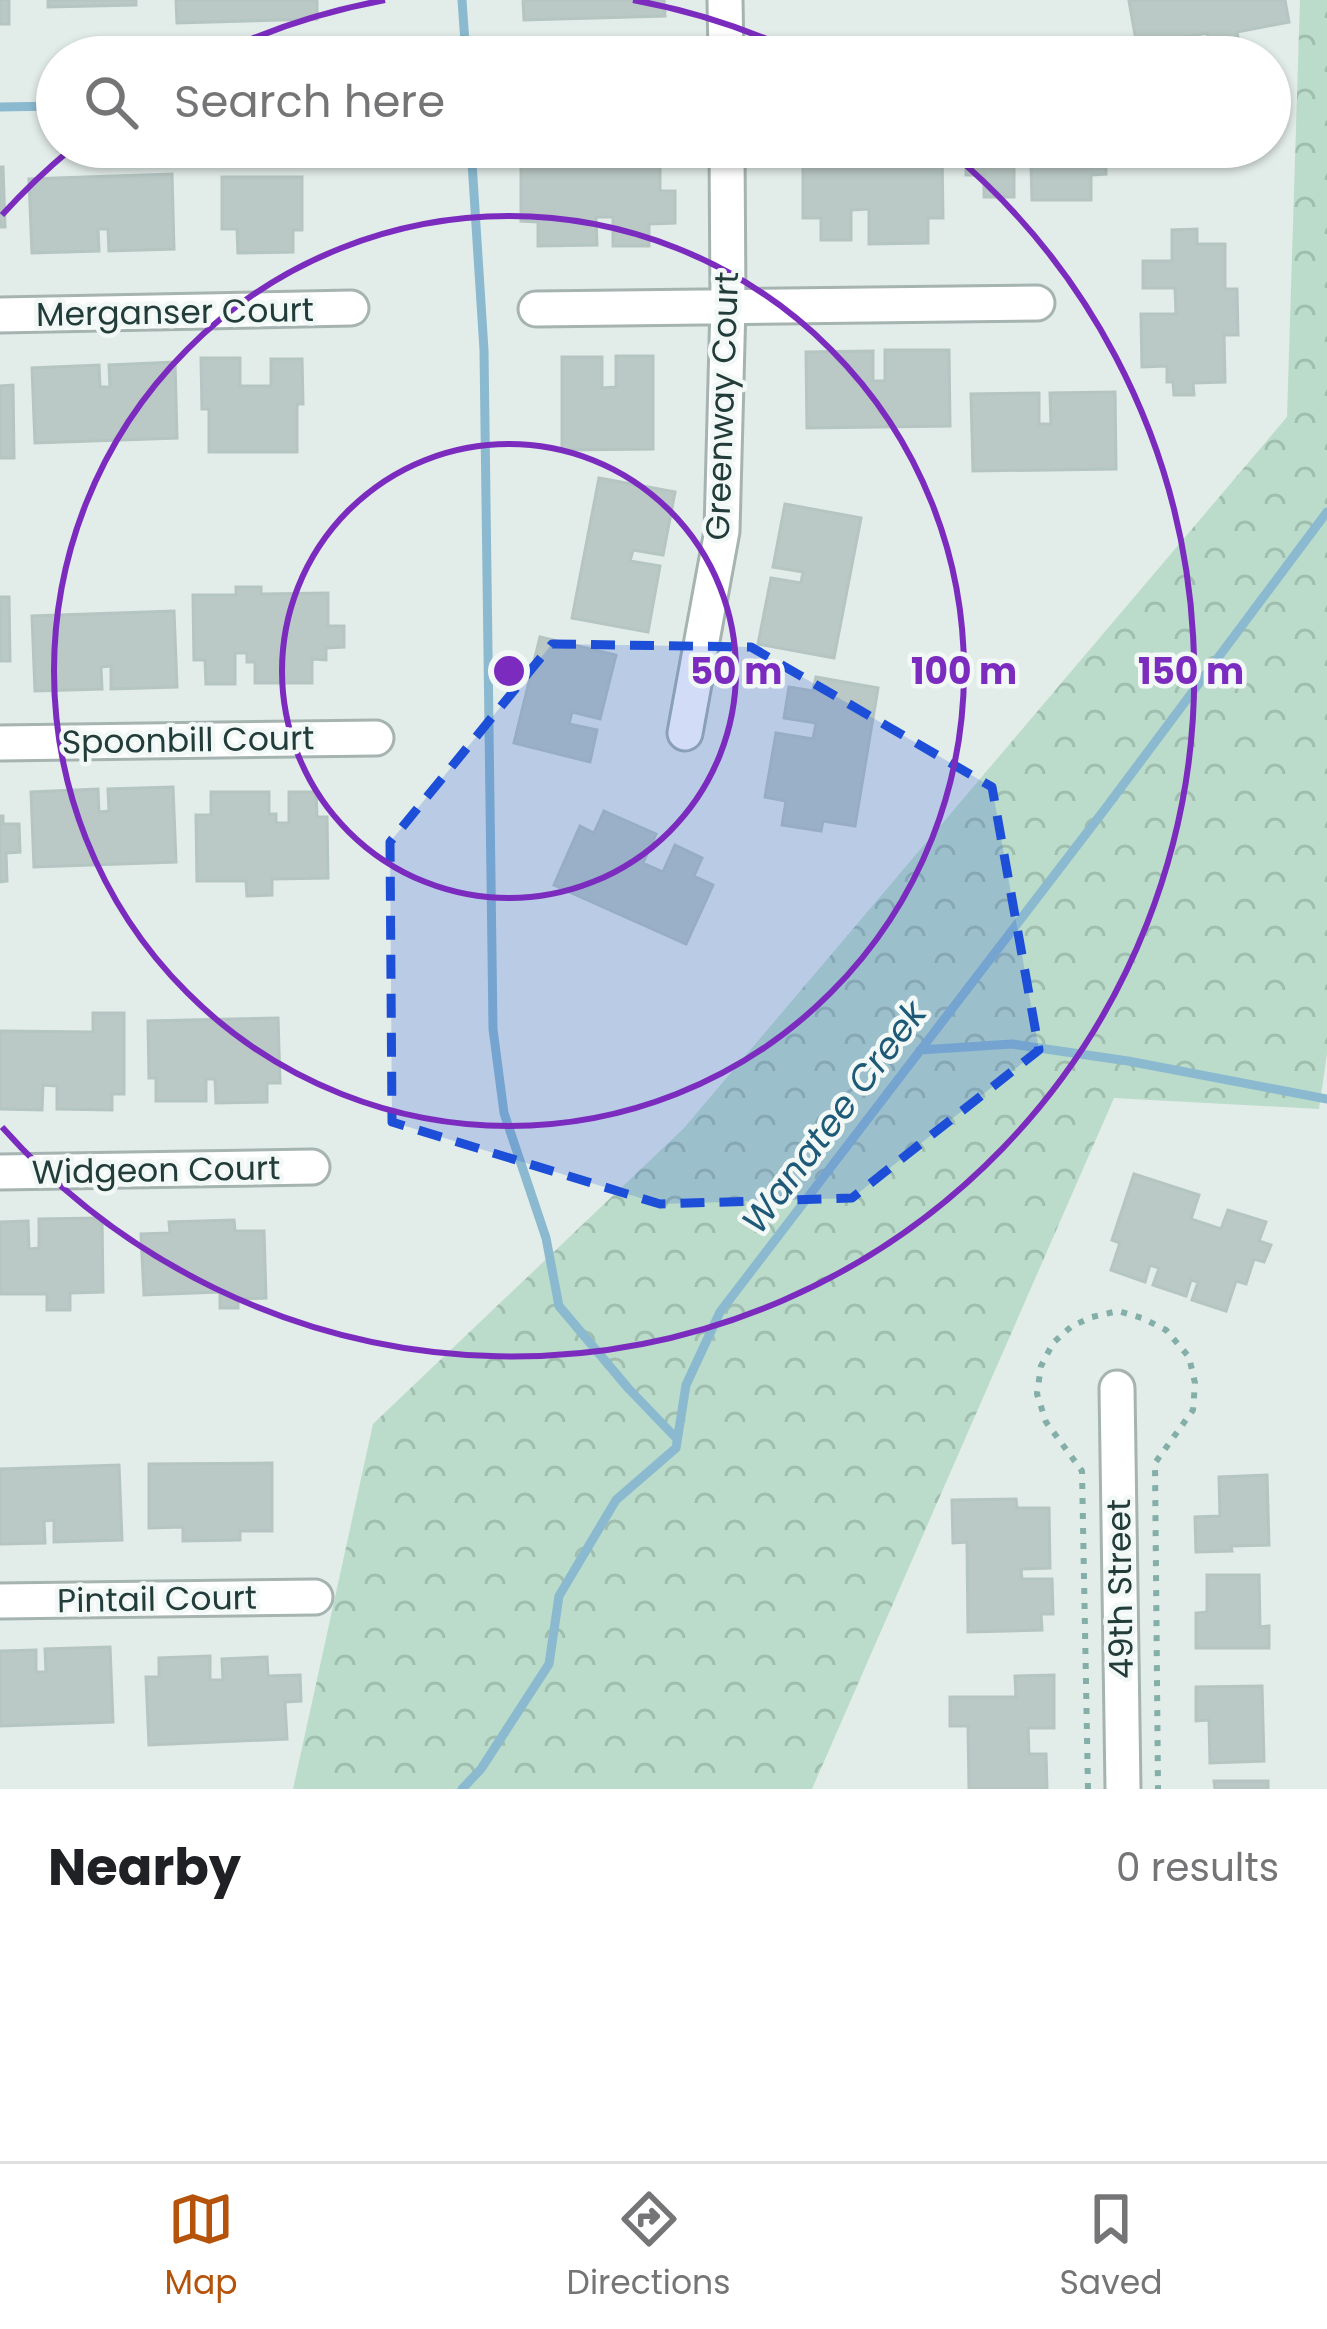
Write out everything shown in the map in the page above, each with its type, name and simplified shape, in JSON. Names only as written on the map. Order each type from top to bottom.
[{"type":"street","points":[[725,0],[726,36]]},
{"type":"street","name":"Greenway Court","points":[[685,733],[722,531],[727,168]]},
{"type":"street","points":[[536,309],[1037,303]]},
{"type":"street","name":"Merganser Court","points":[[0,315],[350,308]]},
{"type":"street","name":"Spoonbill Court","points":[[0,742],[376,738]]},
{"type":"street","name":"Widgeon Court","points":[[0,1172],[312,1167]]},
{"type":"street","name":"49th Street","points":[[1117,1388],[1123,1789]]},
{"type":"street","name":"Pintail Court","points":[[0,1601],[315,1597]]},
{"type":"highlighted area","points":[[552,644],[751,647],[992,787],[1039,1050],[852,1198],[660,1204],[392,1122],[390,842]]},
{"type":"green space","points":[[1300,0],[1327,0],[1327,1054],[1319,1109],[1114,1098],[812,1789],[293,1789],[373,1424],[684,1128],[1287,417]]},
{"type":"building","points":[[0,0],[9,0],[9,24],[0,24]]},
{"type":"building","points":[[48,0],[136,0],[136,5],[48,7]]},
{"type":"building","points":[[176,0],[317,0],[317,19],[177,23]]},
{"type":"building","points":[[523,0],[664,0],[665,16],[524,20]]},
{"type":"building","points":[[1285,0],[1289,22],[1237,32],[1238,36],[1135,36],[1129,1]]},
{"type":"building","points":[[3,167],[5,227],[0,227]]},
{"type":"building","points":[[521,168],[660,168],[660,191],[675,191],[675,223],[649,224],[649,246],[613,246],[613,217],[596,217],[597,245],[538,246],[538,222],[521,221]]},
{"type":"building","points":[[803,168],[942,168],[943,218],[928,218],[928,243],[869,244],[869,209],[851,210],[851,240],[821,240],[821,218],[803,218]]},
{"type":"building","points":[[966,168],[1014,168],[1014,197],[984,197],[984,175],[966,175]]},
{"type":"building","points":[[1031,168],[1106,168],[1106,174],[1091,175],[1091,200],[1032,200]]},
{"type":"building","points":[[172,174],[174,249],[109,251],[108,229],[98,229],[99,251],[32,253],[29,179]]},
{"type":"building","points":[[222,177],[302,177],[302,230],[293,230],[293,252],[238,253],[237,229],[222,229]]},
{"type":"building","points":[[1197,229],[1197,244],[1225,244],[1225,289],[1237,289],[1238,335],[1224,335],[1225,382],[1193,383],[1194,395],[1174,395],[1173,382],[1167,382],[1167,366],[1142,367],[1141,314],[1176,314],[1175,288],[1143,288],[1143,261],[1172,261],[1172,230]]},
{"type":"building","points":[[885,350],[949,350],[950,426],[807,428],[806,352],[873,351],[873,381],[885,381]]},
{"type":"building","points":[[616,356],[653,356],[653,449],[562,450],[562,357],[602,357],[602,388],[616,387]]},
{"type":"building","points":[[201,358],[240,358],[240,386],[271,386],[271,359],[302,359],[297,452],[209,452],[209,409],[202,409]]},
{"type":"building","points":[[175,362],[177,438],[35,443],[32,368],[99,365],[100,387],[110,387],[109,365]]},
{"type":"building","points":[[13,385],[14,458],[0,458],[0,386]]},
{"type":"building","points":[[1115,392],[1116,469],[973,471],[971,394],[1039,393],[1039,424],[1051,424],[1050,393]]},
{"type":"building","points":[[599,478],[675,492],[663,555],[633,550],[630,561],[660,566],[648,632],[572,618]]},
{"type":"building","points":[[785,504],[861,518],[834,658],[758,644],[771,578],[801,583],[803,572],[773,567]]},
{"type":"building","points":[[236,587],[261,587],[261,594],[328,593],[328,626],[344,626],[344,647],[326,648],[326,660],[312,659],[312,683],[255,683],[255,662],[247,662],[247,653],[235,653],[235,684],[206,684],[205,660],[194,660],[193,595],[236,595]]},
{"type":"building","points":[[0,597],[9,597],[10,661],[0,661]]},
{"type":"building","points":[[174,611],[177,687],[111,689],[111,666],[101,667],[102,689],[35,691],[32,616]]},
{"type":"building","points":[[540,637],[616,655],[600,719],[572,712],[569,724],[597,730],[590,762],[514,743]]},
{"type":"building","points":[[816,677],[878,688],[855,826],[823,821],[821,831],[782,825],[786,801],[765,797],[776,733],[813,739],[816,723],[784,718],[789,687],[813,691]]},
{"type":"building","points":[[173,787],[176,862],[34,867],[31,792],[98,789],[99,812],[109,811],[108,789]]},
{"type":"building","points":[[211,792],[269,792],[269,814],[276,814],[276,823],[289,823],[289,792],[316,792],[317,817],[327,817],[328,878],[272,879],[272,895],[247,896],[246,881],[197,881],[196,815],[211,815]]},
{"type":"building","points":[[604,811],[656,834],[643,863],[663,872],[675,845],[702,858],[694,876],[713,885],[686,944],[554,885],[580,826],[594,833]]},
{"type":"building","points":[[0,816],[3,824],[19,824],[20,852],[6,853],[7,881],[0,882]]},
{"type":"building","points":[[93,1013],[124,1013],[124,1094],[112,1094],[112,1110],[57,1109],[57,1086],[43,1085],[42,1110],[0,1109],[0,1031],[93,1032]]},
{"type":"building","points":[[278,1018],[280,1083],[267,1083],[267,1102],[216,1103],[215,1079],[206,1079],[206,1101],[156,1101],[156,1078],[149,1078],[148,1021]]},
{"type":"building","points":[[1134,1174],[1199,1195],[1191,1219],[1221,1229],[1228,1210],[1266,1222],[1259,1241],[1271,1245],[1264,1262],[1254,1259],[1246,1284],[1236,1281],[1226,1311],[1192,1300],[1198,1282],[1191,1280],[1186,1296],[1153,1285],[1159,1268],[1150,1265],[1145,1282],[1111,1270],[1120,1243],[1112,1240]]},
{"type":"building","points":[[102,1218],[103,1292],[70,1293],[70,1310],[47,1310],[47,1294],[0,1294],[0,1222],[28,1221],[29,1249],[39,1248],[39,1219]]},
{"type":"building","points":[[234,1220],[235,1231],[264,1231],[266,1298],[238,1299],[238,1308],[220,1308],[220,1292],[144,1295],[141,1234],[170,1233],[169,1222]]},
{"type":"building","points":[[272,1463],[272,1531],[240,1531],[240,1540],[183,1541],[183,1527],[149,1528],[149,1464]]},
{"type":"building","points":[[119,1465],[122,1540],[54,1542],[54,1520],[44,1521],[45,1543],[0,1544],[0,1469]]},
{"type":"building","points":[[1267,1475],[1269,1545],[1196,1552],[1195,1517],[1220,1516],[1219,1477]]},
{"type":"building","points":[[1016,1499],[1017,1508],[1049,1508],[1050,1568],[1021,1569],[1022,1579],[1052,1579],[1053,1614],[1041,1614],[1042,1630],[968,1632],[967,1542],[953,1543],[952,1500]]},
{"type":"building","points":[[1207,1575],[1259,1575],[1260,1627],[1269,1626],[1269,1648],[1196,1648],[1196,1613],[1207,1612]]},
{"type":"building","points":[[110,1647],[113,1722],[0,1726],[0,1651],[36,1650],[36,1672],[46,1672],[45,1649]]},
{"type":"building","points":[[210,1656],[210,1680],[223,1680],[222,1659],[267,1657],[268,1676],[300,1675],[301,1701],[285,1702],[287,1739],[149,1745],[146,1677],[159,1677],[159,1658]]},
{"type":"building","points":[[1054,1675],[1054,1728],[1028,1728],[1029,1754],[1046,1754],[1047,1789],[969,1789],[968,1726],[950,1726],[950,1697],[1016,1697],[1015,1676]]},
{"type":"building","points":[[1262,1686],[1264,1761],[1210,1763],[1209,1720],[1196,1721],[1196,1687]]},
{"type":"building","points":[[1214,1781],[1268,1781],[1268,1789],[1215,1789]]},
{"type":"waterway","points":[[462,0],[465,36]]},
{"type":"waterway","points":[[0,107],[36,106]]},
{"type":"waterway","points":[[472,168],[484,350],[493,1029],[504,1113],[546,1238],[559,1306],[676,1438]]},
{"type":"waterway","name":"Wanatee Creek","points":[[462,1789],[481,1769],[549,1664],[559,1596],[616,1500],[676,1448],[686,1385],[720,1312],[1327,512]]},
{"type":"waterway","points":[[920,1050],[1012,1044],[1327,1099]]}]
